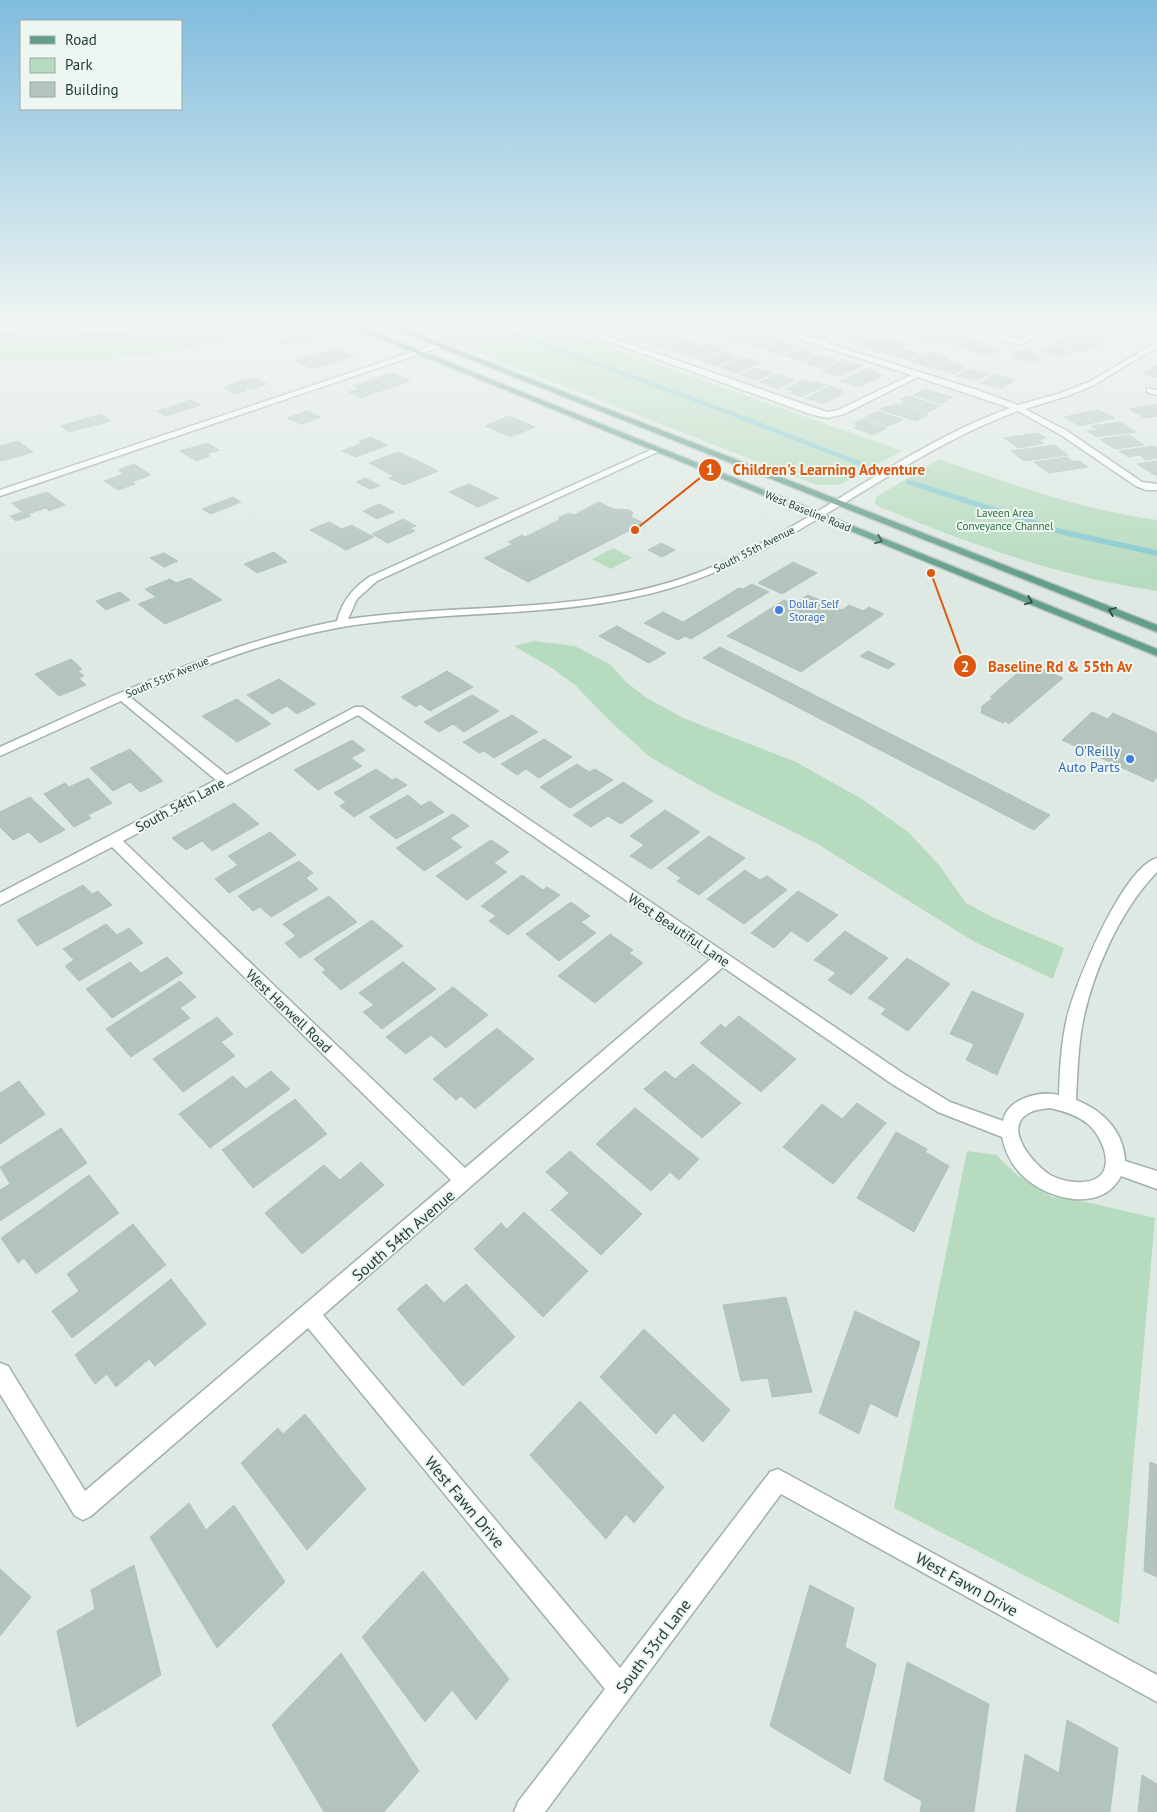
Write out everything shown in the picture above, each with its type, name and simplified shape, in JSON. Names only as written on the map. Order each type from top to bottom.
[{"type":"main road","name":"West Baseline Road","points":[[555,409],[1157,653]]},
{"type":"main road","name":"West Baseline Road","points":[[598,409],[1157,629]]},
{"type":"street","points":[[0,492],[251,409]]},
{"type":"street","points":[[803,409],[827,415],[848,409]]},
{"type":"street","name":"South 55th Avenue","points":[[0,752],[179,671],[237,649],[301,631],[342,623],[411,615],[545,608],[622,597],[707,573],[756,550],[893,469],[972,428],[1017,409]]},
{"type":"street","points":[[1019,409],[1064,433],[1138,484],[1146,487],[1157,487]]},
{"type":"street","points":[[342,623],[349,600],[359,588],[373,579],[658,450]]},
{"type":"street","points":[[122,696],[226,781]]},
{"type":"street","name":"South 54th Lane","points":[[0,900],[360,710]]},
{"type":"street","name":"West Beautiful Lane","points":[[360,710],[898,1079],[944,1107],[1009,1132]]},
{"type":"street","name":"West Harwell Road","points":[[113,840],[465,1181]]},
{"type":"street","points":[[1067,1103],[1075,1019],[1083,991],[1105,939],[1119,913],[1133,889],[1157,863]]},
{"type":"street","name":"South 54th Avenue","points":[[0,1374],[83,1508],[310,1315],[722,959]]},
{"type":"street","points":[[1050,1100],[1067,1103],[1091,1117],[1109,1136],[1115,1151],[1116,1166],[1110,1178],[1098,1187],[1083,1191],[1065,1189],[1047,1183],[1030,1172],[1018,1158],[1010,1143],[1009,1132],[1012,1116],[1021,1107],[1034,1101],[1050,1100]]},
{"type":"street","points":[[1116,1166],[1157,1180]]},
{"type":"street","name":"West Fawn Drive","points":[[310,1315],[621,1689]]},
{"type":"street","name":"West Fawn Drive","points":[[778,1480],[1157,1689]]},
{"type":"street","name":"South 53rd Lane","points":[[528,1812],[778,1480]]},
{"type":"green space","points":[[621,409],[783,409],[902,451],[839,485],[817,485]]},
{"type":"green space","name":"Laveen Area Conveyance Channel","points":[[939,459],[1020,487],[1074,503],[1129,516],[1157,520],[1157,591],[1085,577],[1016,558],[914,521],[880,507],[875,503],[876,497]]},
{"type":"green space","points":[[613,548],[632,558],[611,569],[592,559]]},
{"type":"green space","points":[[534,641],[575,646],[611,665],[625,681],[645,697],[683,718],[796,762],[862,799],[908,832],[939,865],[966,903],[994,918],[1064,948],[1053,979],[973,941],[816,843],[714,793],[650,757],[611,722],[575,685],[552,668],[514,646]]},
{"type":"green space","points":[[967,1151],[996,1155],[1017,1175],[1052,1197],[1086,1202],[1155,1218],[1119,1624],[894,1508]]},
{"type":"building","points":[[165,409],[190,409],[166,416],[157,411]]},
{"type":"building","points":[[879,409],[909,409],[928,415],[916,421]]},
{"type":"building","points":[[914,409],[935,409],[927,413]]},
{"type":"building","points":[[1129,409],[1156,409],[1157,416],[1145,418]]},
{"type":"building","points":[[1098,410],[1115,418],[1080,426],[1064,417]]},
{"type":"building","points":[[307,411],[321,417],[301,424],[287,418]]},
{"type":"building","points":[[878,411],[903,420],[887,426],[864,418]]},
{"type":"building","points":[[101,414],[111,421],[69,432],[61,426]]},
{"type":"building","points":[[509,416],[535,427],[511,437],[485,426]]},
{"type":"building","points":[[862,419],[887,428],[873,435],[854,428],[859,425],[854,424]]},
{"type":"building","points":[[1121,422],[1136,432],[1096,437],[1087,431],[1097,430],[1091,426]]},
{"type":"building","points":[[1037,433],[1046,438],[1039,440],[1044,443],[1019,448],[1004,438]]},
{"type":"building","points":[[1129,435],[1144,445],[1115,449],[1100,439]]},
{"type":"building","points":[[371,437],[388,445],[356,457],[342,451],[362,443],[359,441]]},
{"type":"building","points":[[18,441],[33,452],[0,460],[0,446]]},
{"type":"building","points":[[208,443],[219,450],[206,454],[210,456],[196,461],[180,451]]},
{"type":"building","points":[[1054,445],[1068,455],[1024,461],[1011,451]]},
{"type":"building","points":[[1154,446],[1157,448],[1157,458],[1146,460],[1139,455],[1128,457],[1119,451]]},
{"type":"building","points":[[398,452],[438,471],[404,485],[389,478],[394,476],[369,463]]},
{"type":"building","points":[[1067,457],[1074,462],[1079,461],[1088,467],[1049,473],[1034,462]]},
{"type":"building","points":[[1157,461],[1157,475],[1137,464]]},
{"type":"building","points":[[134,464],[151,475],[132,482],[135,484],[118,490],[104,481],[124,474],[118,470]]},
{"type":"building","points":[[366,478],[380,486],[370,489],[356,482]]},
{"type":"building","points":[[469,484],[498,498],[478,507],[449,492]]},
{"type":"building","points":[[47,492],[65,505],[49,511],[46,508],[28,514],[31,516],[16,521],[10,516],[23,512],[12,503]]},
{"type":"building","points":[[233,497],[241,502],[211,514],[202,509]]},
{"type":"building","points":[[599,502],[613,509],[629,510],[633,512],[631,517],[644,523],[528,582],[484,558],[513,544],[508,542],[522,535],[525,537],[561,519],[558,518],[569,513],[574,515]]},
{"type":"building","points":[[379,504],[394,512],[377,519],[363,511]]},
{"type":"building","points":[[403,519],[416,526],[410,528],[415,531],[388,543],[372,534]]},
{"type":"building","points":[[329,522],[342,529],[351,525],[374,537],[346,550],[310,530]]},
{"type":"building","points":[[661,543],[675,550],[662,557],[648,550]]},
{"type":"building","points":[[274,552],[287,562],[257,573],[244,564]]},
{"type":"building","points":[[164,553],[178,561],[164,567],[150,558]]},
{"type":"building","points":[[793,562],[817,573],[782,594],[758,583]]},
{"type":"building","points":[[190,578],[222,600],[165,624],[138,604],[156,597],[145,589],[170,579],[176,583]]},
{"type":"building","points":[[752,584],[769,592],[691,639],[685,636],[678,640],[644,623],[663,612],[683,622],[739,588],[743,589]]},
{"type":"building","points":[[120,592],[130,600],[106,610],[96,601]]},
{"type":"building","points":[[808,595],[842,610],[849,605],[863,611],[869,607],[884,614],[801,672],[727,636],[784,600],[794,604]]},
{"type":"building","points":[[617,626],[666,653],[649,663],[599,636]]},
{"type":"building","points":[[720,647],[1050,815],[1034,830],[703,658]]},
{"type":"building","points":[[868,651],[895,664],[888,669],[860,656]]},
{"type":"building","points":[[71,659],[82,669],[78,671],[84,676],[79,678],[86,685],[59,696],[35,674]]},
{"type":"building","points":[[1029,663],[1063,678],[1009,724],[981,713],[982,706],[993,698],[990,697]]},
{"type":"building","points":[[447,671],[473,687],[430,711],[420,704],[416,707],[401,697]]},
{"type":"building","points":[[279,679],[316,704],[297,714],[287,706],[272,714],[247,695]]},
{"type":"building","points":[[472,695],[499,711],[464,732],[453,724],[439,732],[424,722]]},
{"type":"building","points":[[237,699],[271,724],[237,742],[202,716]]},
{"type":"building","name":"O'Reilly Auto Parts","points":[[1092,712],[1108,719],[1113,713],[1157,733],[1157,777],[1153,782],[1062,740]]},
{"type":"building","points":[[512,715],[538,732],[494,758],[484,751],[479,753],[463,742]]},
{"type":"building","points":[[544,739],[572,757],[539,778],[526,769],[517,775],[501,764]]},
{"type":"building","points":[[352,740],[365,750],[351,758],[362,766],[318,790],[294,770]]},
{"type":"building","points":[[130,749],[163,781],[140,792],[130,782],[113,791],[90,768]]},
{"type":"building","points":[[577,764],[589,772],[595,769],[613,780],[570,808],[540,787]]},
{"type":"building","points":[[376,769],[392,780],[396,778],[407,785],[354,817],[340,806],[346,802],[334,793]]},
{"type":"building","points":[[88,778],[112,803],[88,815],[91,818],[74,827],[44,794],[65,783],[69,787]]},
{"type":"building","points":[[623,782],[653,801],[621,824],[608,816],[591,827],[573,815]]},
{"type":"building","points":[[408,795],[421,806],[430,801],[444,812],[396,839],[369,817]]},
{"type":"building","points":[[30,797],[65,830],[40,843],[29,832],[13,840],[0,827],[0,812]]},
{"type":"building","points":[[234,803],[259,824],[212,851],[202,841],[186,850],[172,838]]},
{"type":"building","points":[[665,810],[700,832],[651,869],[630,856],[644,845],[630,836]]},
{"type":"building","points":[[453,814],[469,826],[450,838],[462,847],[424,871],[396,848]]},
{"type":"building","points":[[270,832],[296,855],[229,893],[215,879],[238,865],[228,856]]},
{"type":"building","points":[[709,836],[745,858],[699,895],[677,881],[681,878],[667,868]]},
{"type":"building","points":[[491,840],[509,852],[494,863],[507,872],[467,900],[436,876]]},
{"type":"building","points":[[299,861],[313,873],[306,878],[318,889],[271,917],[260,907],[253,911],[238,896]]},
{"type":"building","points":[[745,870],[760,880],[767,876],[787,890],[744,924],[707,899]]},
{"type":"building","points":[[522,875],[543,890],[547,887],[560,895],[508,935],[489,921],[496,916],[481,906]]},
{"type":"building","points":[[83,885],[92,894],[98,891],[112,905],[37,946],[17,920]]},
{"type":"building","points":[[798,891],[838,915],[808,942],[791,931],[774,948],[751,933]]},
{"type":"building","points":[[329,896],[357,922],[300,958],[285,943],[296,936],[283,924]]},
{"type":"building","points":[[571,902],[590,916],[581,922],[596,933],[559,961],[526,934]]},
{"type":"building","points":[[372,920],[403,946],[341,990],[322,972],[326,970],[314,959]]},
{"type":"building","points":[[106,924],[117,935],[129,928],[143,943],[79,981],[65,966],[74,960],[63,949]]},
{"type":"building","points":[[845,931],[888,958],[851,995],[828,980],[836,973],[814,960]]},
{"type":"building","points":[[610,934],[633,950],[629,953],[643,963],[595,1003],[558,976]]},
{"type":"building","points":[[167,957],[183,973],[112,1018],[86,989],[130,962],[141,973]]},
{"type":"building","points":[[907,958],[950,984],[908,1031],[881,1014],[886,1009],[868,998]]},
{"type":"building","points":[[403,962],[436,989],[382,1029],[363,1012],[374,1005],[359,993]]},
{"type":"building","points":[[180,981],[196,997],[180,1008],[190,1018],[131,1057],[106,1029]]},
{"type":"building","points":[[453,987],[488,1015],[446,1048],[431,1035],[406,1054],[386,1037]]},
{"type":"building","points":[[972,991],[1024,1014],[997,1075],[966,1060],[974,1044],[950,1034]]},
{"type":"building","points":[[739,1016],[796,1059],[761,1092],[700,1043],[721,1024],[725,1028]]},
{"type":"building","points":[[217,1017],[233,1034],[221,1042],[235,1056],[183,1092],[153,1059]]},
{"type":"building","points":[[497,1028],[534,1059],[475,1109],[461,1096],[456,1100],[433,1079]]},
{"type":"building","points":[[693,1064],[741,1103],[702,1138],[644,1089],[665,1071],[675,1079]]},
{"type":"building","points":[[271,1071],[290,1089],[210,1148],[179,1114],[233,1076],[246,1089]]},
{"type":"building","points":[[19,1081],[45,1114],[0,1144],[0,1093]]},
{"type":"building","points":[[295,1099],[327,1134],[253,1188],[222,1150]]},
{"type":"building","points":[[857,1103],[886,1123],[833,1184],[783,1147],[822,1104],[842,1119]]},
{"type":"building","points":[[635,1108],[699,1159],[679,1180],[670,1172],[651,1191],[596,1144]]},
{"type":"building","points":[[61,1128],[87,1163],[0,1221],[0,1190],[10,1184],[0,1167]]},
{"type":"building","points":[[896,1132],[927,1149],[925,1152],[949,1166],[914,1232],[857,1198]]},
{"type":"building","points":[[570,1151],[642,1214],[601,1255],[551,1210],[569,1193],[546,1172]]},
{"type":"building","points":[[361,1162],[384,1185],[302,1254],[265,1213],[324,1165],[340,1180]]},
{"type":"building","points":[[89,1175],[119,1213],[36,1274],[24,1258],[18,1263],[1,1238]]},
{"type":"building","points":[[524,1212],[588,1271],[543,1317],[474,1249],[501,1223],[507,1229]]},
{"type":"building","points":[[133,1224],[166,1265],[72,1338],[52,1311],[79,1291],[67,1274]]},
{"type":"building","points":[[171,1279],[206,1324],[155,1366],[149,1359],[116,1387],[107,1374],[95,1384],[75,1355]]},
{"type":"building","points":[[426,1284],[444,1303],[466,1284],[515,1337],[463,1386],[397,1309]]},
{"type":"building","points":[[786,1297],[812,1392],[772,1397],[768,1378],[741,1381],[723,1305]]},
{"type":"building","points":[[855,1311],[920,1342],[897,1417],[870,1403],[859,1434],[819,1413]]},
{"type":"building","points":[[644,1329],[730,1410],[703,1442],[674,1413],[656,1434],[600,1377]]},
{"type":"building","points":[[580,1401],[664,1487],[634,1523],[626,1514],[606,1539],[530,1455]]},
{"type":"building","points":[[305,1414],[366,1489],[307,1550],[241,1463],[278,1428],[283,1434]]},
{"type":"building","points":[[1150,1462],[1157,1465],[1157,1577],[1144,1571]]},
{"type":"building","points":[[189,1503],[206,1530],[234,1505],[285,1582],[217,1648],[150,1537]]},
{"type":"building","points":[[134,1565],[161,1675],[77,1727],[57,1631],[95,1609],[91,1590]]},
{"type":"building","points":[[0,1569],[31,1597],[0,1636]]},
{"type":"building","points":[[423,1571],[509,1679],[476,1720],[452,1690],[425,1722],[362,1637]]},
{"type":"building","points":[[810,1585],[854,1608],[845,1647],[876,1664],[850,1774],[770,1726]]},
{"type":"building","points":[[341,1653],[419,1771],[384,1812],[324,1812],[272,1725]]},
{"type":"building","points":[[907,1662],[989,1704],[974,1812],[920,1812],[922,1801],[884,1780]]},
{"type":"building","points":[[1067,1720],[1118,1748],[1110,1812],[1016,1812],[1025,1754],[1059,1773]]},
{"type":"building","points":[[1142,1775],[1157,1784],[1157,1812],[1138,1812]]},
{"type":"waterway","points":[[718,409],[866,466]]},
{"type":"waterway","points":[[909,482],[921,486]]},
{"type":"waterway","points":[[921,486],[1062,532],[1157,553]]},
{"type":"place","name":"Children's Learning Adventure","points":[[635,530]]},
{"type":"place","name":"Baseline Rd & 55th Av","points":[[931,573]]},
{"type":"place","name":"Dollar Self Storage","points":[[779,610]]},
{"type":"place","name":"O'Reilly Auto Parts","points":[[1130,759]]}]
